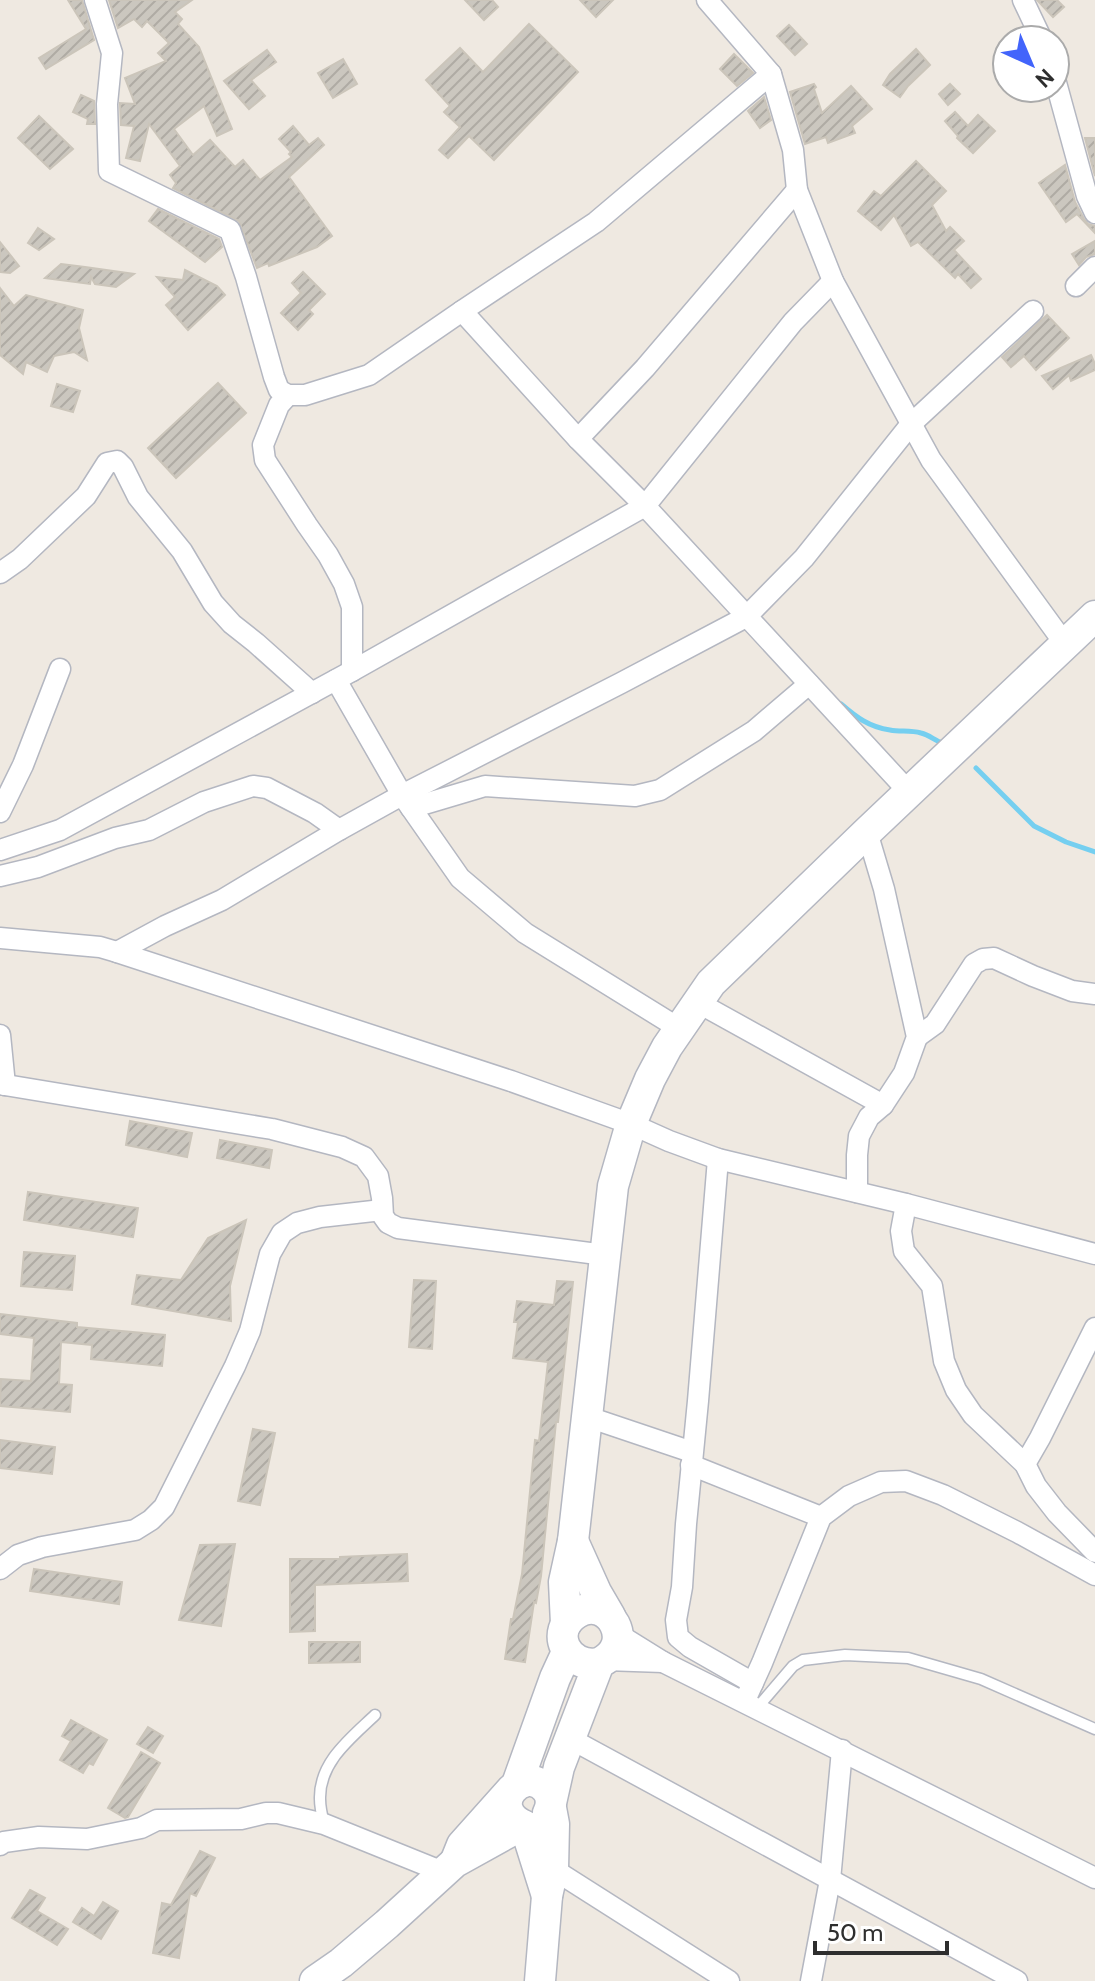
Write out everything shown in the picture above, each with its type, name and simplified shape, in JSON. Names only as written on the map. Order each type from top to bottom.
[{"type":"main road","points":[[608,1644],[592,1665],[578,1662],[566,1638],[564,1582],[573,1541],[613,1186],[631,1124],[650,1079],[667,1047],[711,983],[1095,616]]},
{"type":"main road","points":[[315,1981],[341,1963],[449,1867],[524,1826],[537,1825],[546,1818],[569,1738],[608,1644],[573,1541]]},
{"type":"main road","points":[[550,1883],[524,1826],[513,1820],[507,1810],[507,1799],[515,1787],[555,1678],[566,1638],[578,1612],[595,1609],[608,1644]]},
{"type":"main road","points":[[449,1867],[462,1845],[515,1787],[533,1781],[546,1788],[554,1824],[540,1981]]},
{"type":"street","points":[[95,0],[112,53],[107,104],[109,171],[230,230],[274,377],[279,390],[288,395],[305,395],[369,375],[596,222],[771,74]]},
{"type":"street","points":[[707,0],[771,74],[793,150],[797,190],[833,281],[911,424],[940,472],[1065,644]]},
{"type":"street","points":[[1023,0],[1034,24]]},
{"type":"street","points":[[1062,104],[1087,196],[1095,213]]},
{"type":"street","points":[[578,439],[645,368],[797,190]]},
{"type":"street","points":[[1076,286],[1095,267]]},
{"type":"street","points":[[0,850],[60,830],[645,506],[793,322],[833,281]]},
{"type":"street","points":[[462,311],[909,792]]},
{"type":"street","points":[[117,952],[222,900],[339,830],[407,801],[746,617],[804,558],[911,424],[1033,311]]},
{"type":"street","points":[[288,395],[279,405],[263,445],[265,460],[344,584],[352,607],[354,628],[344,675],[407,801],[460,878],[525,933],[680,1029]]},
{"type":"street","points":[[0,573],[20,559],[86,496],[107,463],[117,461],[138,497],[182,551],[213,603],[232,624],[312,693]]},
{"type":"street","points":[[0,812],[23,765],[60,669]]},
{"type":"street","points":[[407,801],[485,786],[635,796],[660,790],[754,731],[809,684]]},
{"type":"street","points":[[0,876],[38,867],[115,838],[149,830],[204,802],[253,786],[267,788],[315,813],[339,830]]},
{"type":"street","points":[[857,1192],[859,1136],[869,1117],[883,1105],[904,1073],[917,1037],[884,889],[867,832]]},
{"type":"street","points":[[0,938],[100,947],[496,1076],[718,1159],[1095,1254]]},
{"type":"street","points":[[917,1037],[935,1024],[974,964],[983,959],[994,958],[1072,991],[1095,994]]},
{"type":"street","points":[[697,1002],[883,1105]]},
{"type":"street","points":[[0,1035],[3,1085],[272,1129],[342,1147],[364,1157],[378,1176],[383,1216],[398,1228],[605,1255]]},
{"type":"street","points":[[718,1159],[682,1587],[676,1620],[678,1637],[751,1698]]},
{"type":"street","points":[[906,1204],[901,1231],[904,1251],[932,1286],[944,1361],[956,1390],[973,1415],[1025,1464],[1036,1486],[1057,1513],[1092,1543]]},
{"type":"street","points":[[0,1569],[18,1555],[42,1547],[135,1530],[151,1520],[164,1507],[235,1366],[250,1331],[270,1254],[282,1233],[297,1223],[320,1217],[382,1210]]},
{"type":"street","points":[[1025,1464],[1095,1328]]},
{"type":"street","points":[[588,1417],[691,1458],[821,1517]]},
{"type":"street","points":[[751,1698],[821,1517],[849,1496],[881,1482],[906,1481],[943,1495],[1095,1575]]},
{"type":"street","points":[[608,1644],[663,1662]]},
{"type":"street","points":[[608,1644],[663,1662],[751,1698],[842,1750],[1095,1878]]},
{"type":"street","points":[[569,1738],[1017,1981]]},
{"type":"street","points":[[811,1981],[830,1880],[842,1750]]},
{"type":"street","points":[[0,1845],[39,1837],[87,1839],[141,1828],[157,1820],[241,1819],[278,1813],[324,1824],[449,1867]]},
{"type":"street","points":[[550,1883],[729,1981]]},
{"type":"lane","points":[[751,1698],[803,1660],[845,1655],[908,1658],[981,1679],[1095,1729]]},
{"type":"lane","points":[[324,1824],[320,1797],[324,1774],[337,1751],[375,1715]]},
{"type":"building","points":[[68,0],[82,0],[94,40],[46,69],[39,58],[86,29]]},
{"type":"building","points":[[109,0],[192,0],[175,12],[182,19],[178,24],[199,47],[232,129],[217,136],[204,106],[174,129],[193,155],[210,140],[235,167],[243,160],[260,180],[292,157],[279,139],[293,126],[309,145],[318,138],[324,145],[289,177],[332,236],[317,247],[257,268],[239,221],[173,188],[176,183],[170,175],[180,166],[149,124],[140,161],[126,158],[134,126],[121,125],[120,103],[135,104],[125,78],[166,61],[158,53],[169,43],[147,21],[142,27],[134,19],[118,28]]},
{"type":"building","points":[[465,0],[492,0],[498,7],[484,20]]},
{"type":"building","points":[[580,0],[613,0],[596,17]]},
{"type":"building","points":[[1037,0],[1057,0],[1064,7],[1053,17]]},
{"type":"building","points":[[529,24],[578,72],[494,160],[469,136],[448,158],[439,150],[460,127],[444,112],[450,106],[426,80],[460,48],[483,72]]},
{"type":"building","points":[[789,25],[807,44],[795,55],[777,36]]},
{"type":"building","points":[[916,49],[930,65],[900,97],[883,85]]},
{"type":"building","points":[[267,50],[276,62],[251,80],[265,96],[249,109],[224,81]]},
{"type":"building","points":[[734,54],[753,73],[737,86],[720,69]]},
{"type":"building","points":[[343,59],[357,84],[333,98],[318,73]]},
{"type":"building","points":[[814,84],[822,113],[851,86],[872,109],[852,126],[855,133],[828,143],[826,137],[805,144],[790,92]]},
{"type":"building","points":[[950,84],[960,94],[948,105],[939,94]]},
{"type":"building","points":[[81,95],[94,101],[95,124],[87,124],[88,119],[73,112]]},
{"type":"building","points":[[764,97],[771,120],[760,128],[748,111]]},
{"type":"building","points":[[955,112],[968,126],[978,115],[995,131],[973,153],[945,121]]},
{"type":"building","points":[[39,116],[73,149],[50,169],[18,138]]},
{"type":"building","points":[[1085,138],[1095,138],[1095,176]]},
{"type":"building","points":[[916,161],[946,191],[932,205],[946,231],[950,227],[964,241],[954,250],[981,279],[971,288],[958,274],[955,278],[918,242],[911,246],[894,215],[881,230],[858,211],[874,191],[881,196]]},
{"type":"building","points":[[1065,165],[1075,202],[1088,224],[1095,226],[1095,233],[1077,214],[1066,222],[1039,183]]},
{"type":"building","points":[[158,209],[219,239],[222,247],[205,262],[149,221]]},
{"type":"building","points":[[38,228],[54,239],[39,250],[28,243]]},
{"type":"building","points":[[1095,241],[1095,254],[1086,257],[1079,265],[1072,254]]},
{"type":"building","points":[[0,242],[19,266],[10,273],[0,272]]},
{"type":"building","points":[[61,264],[134,274],[116,287],[95,284],[91,277],[90,284],[45,278]]},
{"type":"building","points":[[185,270],[217,286],[225,295],[188,330],[166,305],[175,297],[157,277],[183,280]]},
{"type":"building","points":[[303,272],[325,294],[309,310],[313,314],[298,330],[281,313],[301,293],[292,283]]},
{"type":"building","points":[[0,288],[14,306],[26,295],[83,310],[79,328],[87,360],[74,352],[54,356],[47,372],[26,362],[23,374],[0,355]]},
{"type":"building","points":[[1047,315],[1069,338],[1036,370],[1024,356],[1011,367],[1002,357]]},
{"type":"building","points":[[1091,355],[1095,370],[1071,381],[1069,375],[1053,389],[1042,376]]},
{"type":"building","points":[[218,383],[246,413],[176,478],[148,448]]},
{"type":"building","points":[[57,384],[80,391],[73,412],[51,406]]},
{"type":"building","points":[[130,1121],[192,1133],[187,1157],[126,1145]]},
{"type":"building","points":[[220,1140],[272,1150],[269,1168],[217,1158]]},
{"type":"building","points":[[28,1192],[138,1208],[133,1237],[24,1220]]},
{"type":"building","points":[[246,1220],[230,1286],[231,1321],[132,1304],[137,1275],[181,1280],[208,1238]]},
{"type":"building","points":[[24,1252],[75,1256],[72,1290],[21,1286]]},
{"type":"building","points":[[414,1280],[436,1281],[432,1349],[409,1347]]},
{"type":"building","points":[[557,1281],[573,1282],[541,1576],[525,1662],[505,1659],[522,1574],[535,1440],[539,1441],[548,1362],[513,1358],[518,1322],[514,1322],[517,1301],[554,1305]]},
{"type":"building","points":[[0,1314],[77,1323],[77,1327],[165,1335],[162,1366],[91,1359],[92,1345],[61,1342],[59,1384],[72,1385],[70,1412],[0,1406],[1,1379],[31,1381],[34,1338],[0,1334]]},
{"type":"building","points":[[253,1429],[275,1433],[260,1505],[238,1501]]},
{"type":"building","points":[[0,1440],[55,1447],[52,1474],[0,1468]]},
{"type":"building","points":[[235,1544],[221,1626],[179,1620],[200,1545]]},
{"type":"building","points":[[407,1554],[408,1581],[315,1585],[315,1631],[290,1632],[290,1559]]},
{"type":"building","points":[[34,1569],[122,1582],[119,1604],[30,1591]]},
{"type":"building","points":[[309,1642],[360,1642],[360,1662],[309,1663]]},
{"type":"building","points":[[71,1720],[107,1740],[93,1765],[89,1763],[83,1773],[60,1760],[71,1741],[62,1736]]},
{"type":"building","points":[[148,1727],[163,1736],[153,1753],[137,1744]]},
{"type":"building","points":[[141,1752],[160,1763],[125,1818],[108,1808]]},
{"type":"building","points":[[200,1851],[215,1858],[196,1896],[190,1893],[179,1958],[153,1953],[162,1903],[171,1905]]},
{"type":"building","points":[[30,1890],[45,1898],[37,1911],[68,1929],[57,1945],[12,1918]]},
{"type":"building","points":[[103,1902],[118,1911],[101,1939],[73,1922],[82,1908],[94,1916]]},
{"type":"waterway","points":[[841,704],[869,724],[894,731],[921,733],[943,743]]},
{"type":"waterway","points":[[976,768],[1034,826],[1095,852]]}]
